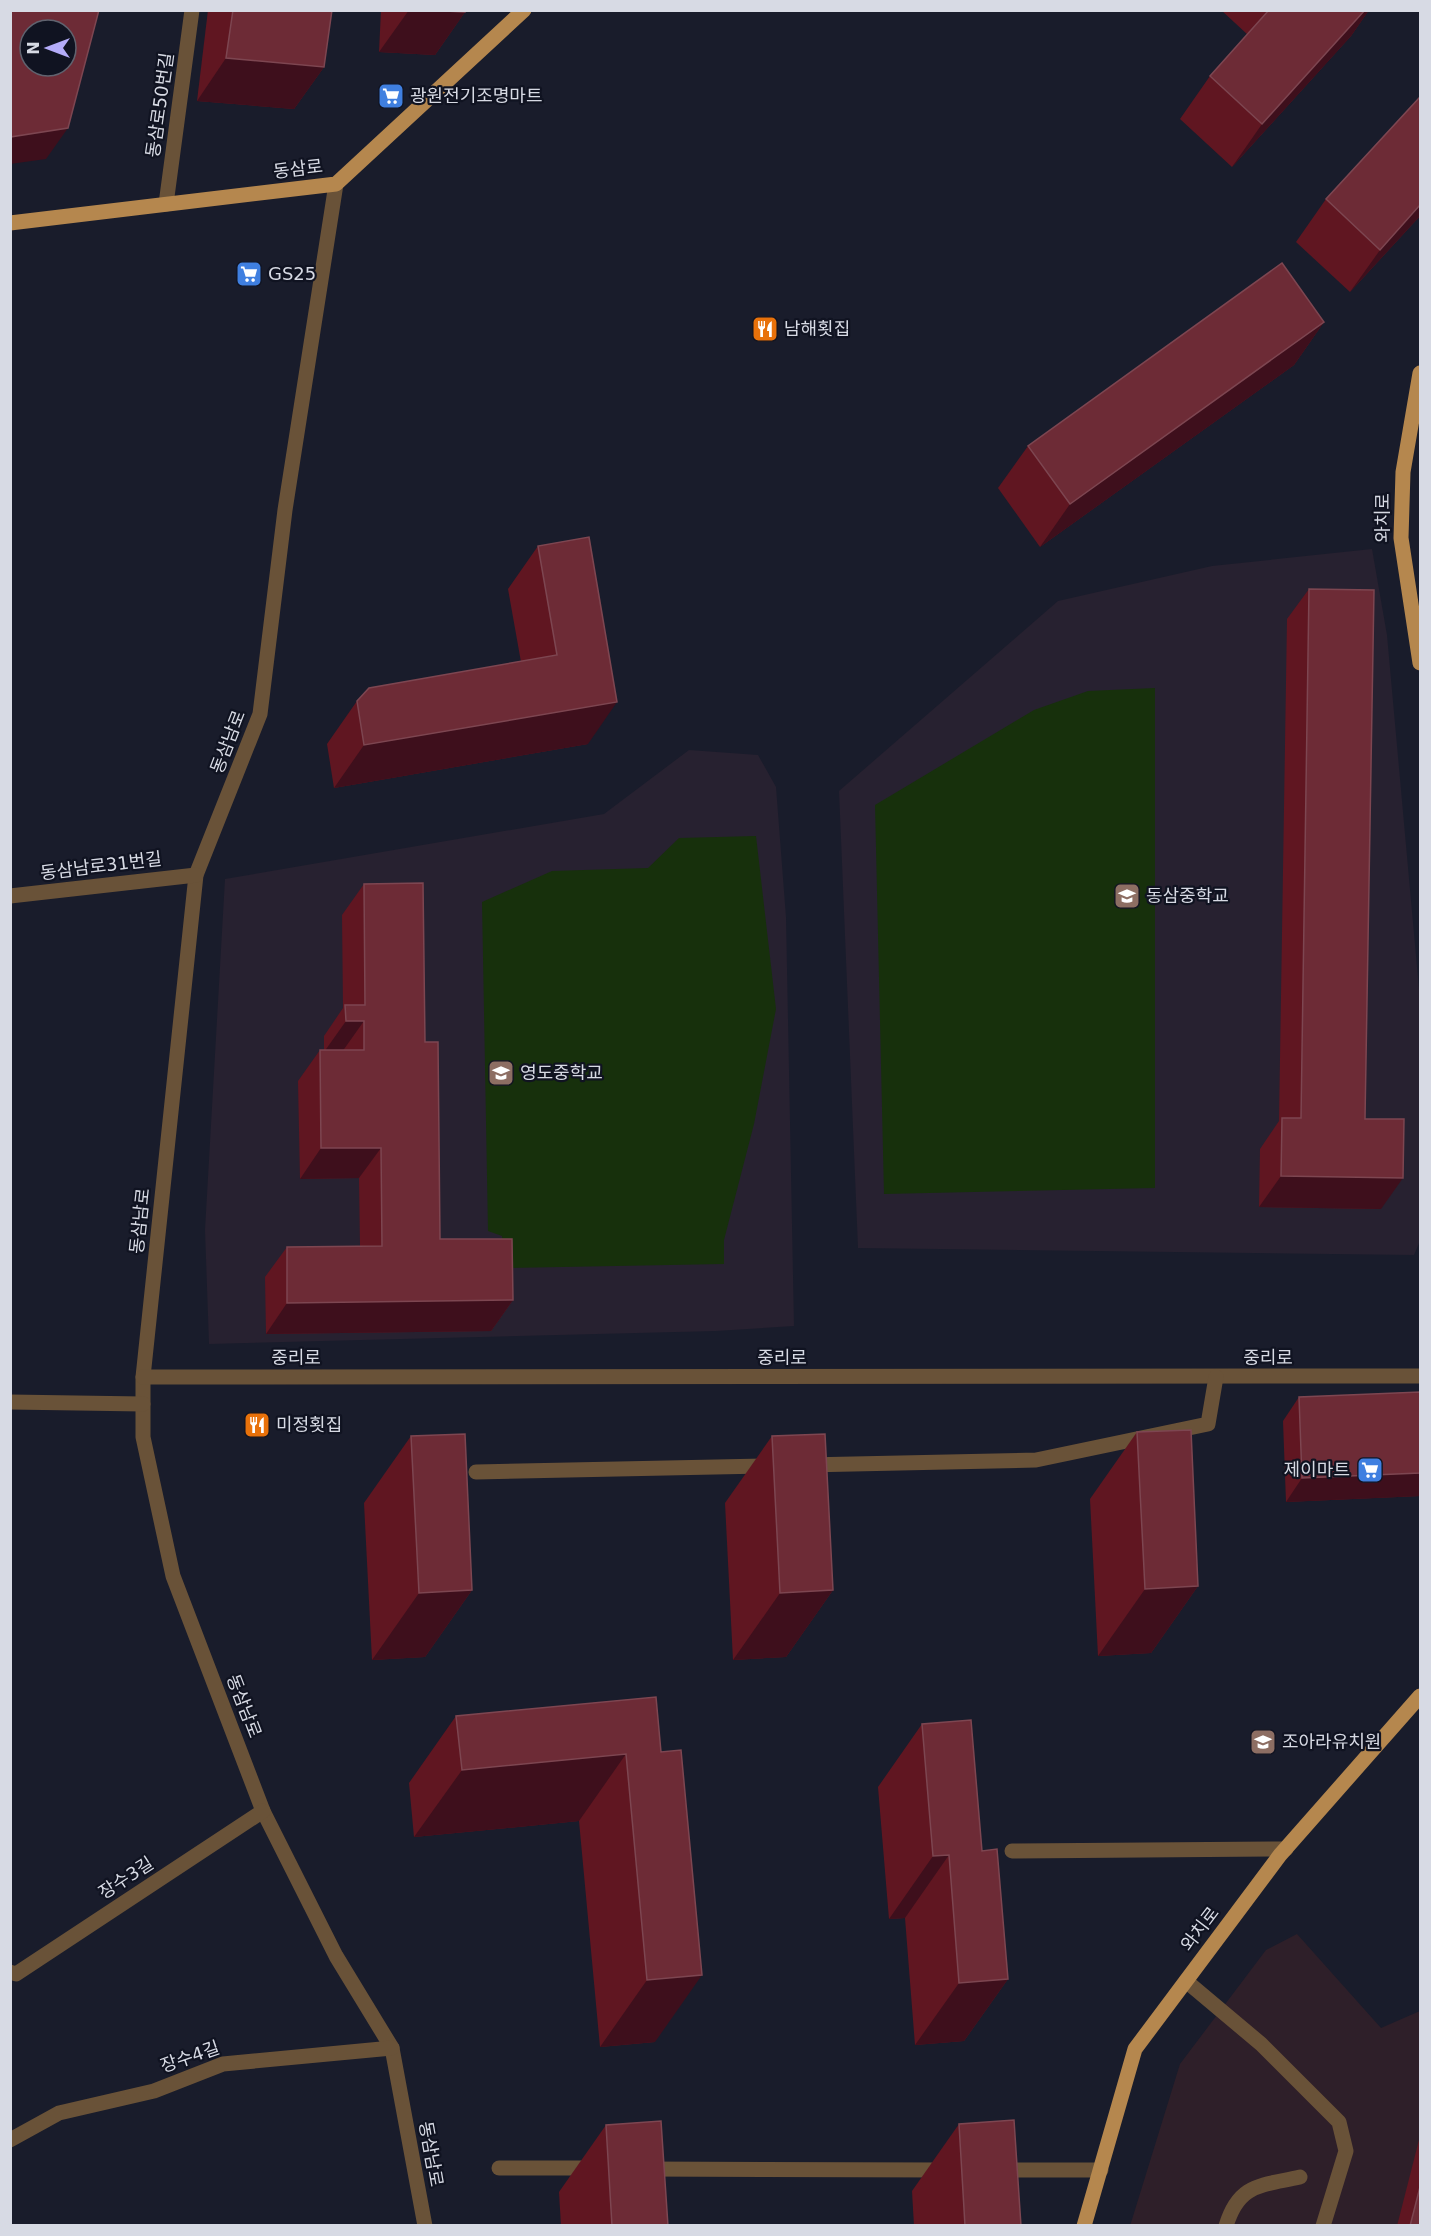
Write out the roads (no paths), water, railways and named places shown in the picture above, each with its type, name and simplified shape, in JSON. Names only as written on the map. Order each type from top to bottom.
[{"type":"main road","name":"동삼로","points":[[10,223],[336,184],[524,10]]},
{"type":"main road","name":"와치로","points":[[1420,373],[1403,472],[1401,538],[1420,663]]},
{"type":"main road","name":"와치로","points":[[1084,2226],[1135,2049],[1286,1849],[1420,1696]]},
{"type":"street","name":"동삼로50번길","points":[[166,204],[192,10]]},
{"type":"street","name":"동삼남로","points":[[336,184],[285,510],[260,714],[196,874],[143,1377],[143,1437],[173,1576],[263,1811],[336,1956],[392,2048],[425,2226]]},
{"type":"street","name":"동삼남로31번길","points":[[10,896],[196,874]]},
{"type":"street","name":"중리로","points":[[143,1377],[1420,1376]]},
{"type":"street","points":[[476,1472],[1036,1460],[1208,1424],[1216,1377]]},
{"type":"street","points":[[10,1402],[143,1404]]},
{"type":"street","name":"장수3길","points":[[10,1972],[16,1974],[263,1811]]},
{"type":"street","points":[[1012,1851],[1286,1849]]},
{"type":"street","points":[[1186,1981],[1261,2044],[1339,2122],[1346,2151],[1323,2226]]},
{"type":"street","name":"장수4길","points":[[10,2140],[59,2113],[154,2091],[223,2064],[392,2048]]},
{"type":"street","points":[[499,2168],[605,2169]]},
{"type":"street","points":[[629,2169],[959,2170]]},
{"type":"street","points":[[983,2170],[1101,2170]]},
{"type":"street","points":[[1226,2226],[1231,2208],[1245,2192],[1300,2177]]},
{"type":"place","name":"광원전기조명마트","points":[[391,96]]},
{"type":"place","name":"GS25","points":[[249,274]]},
{"type":"place","name":"남해횟집","points":[[765,329]]},
{"type":"place","name":"동삼중학교","points":[[1127,896]]},
{"type":"place","name":"영도중학교","points":[[501,1073]]},
{"type":"place","name":"미정횟집","points":[[257,1425]]},
{"type":"place","name":"제이마트","points":[[1370,1470]]},
{"type":"place","name":"조아라유치원","points":[[1263,1742]]}]
